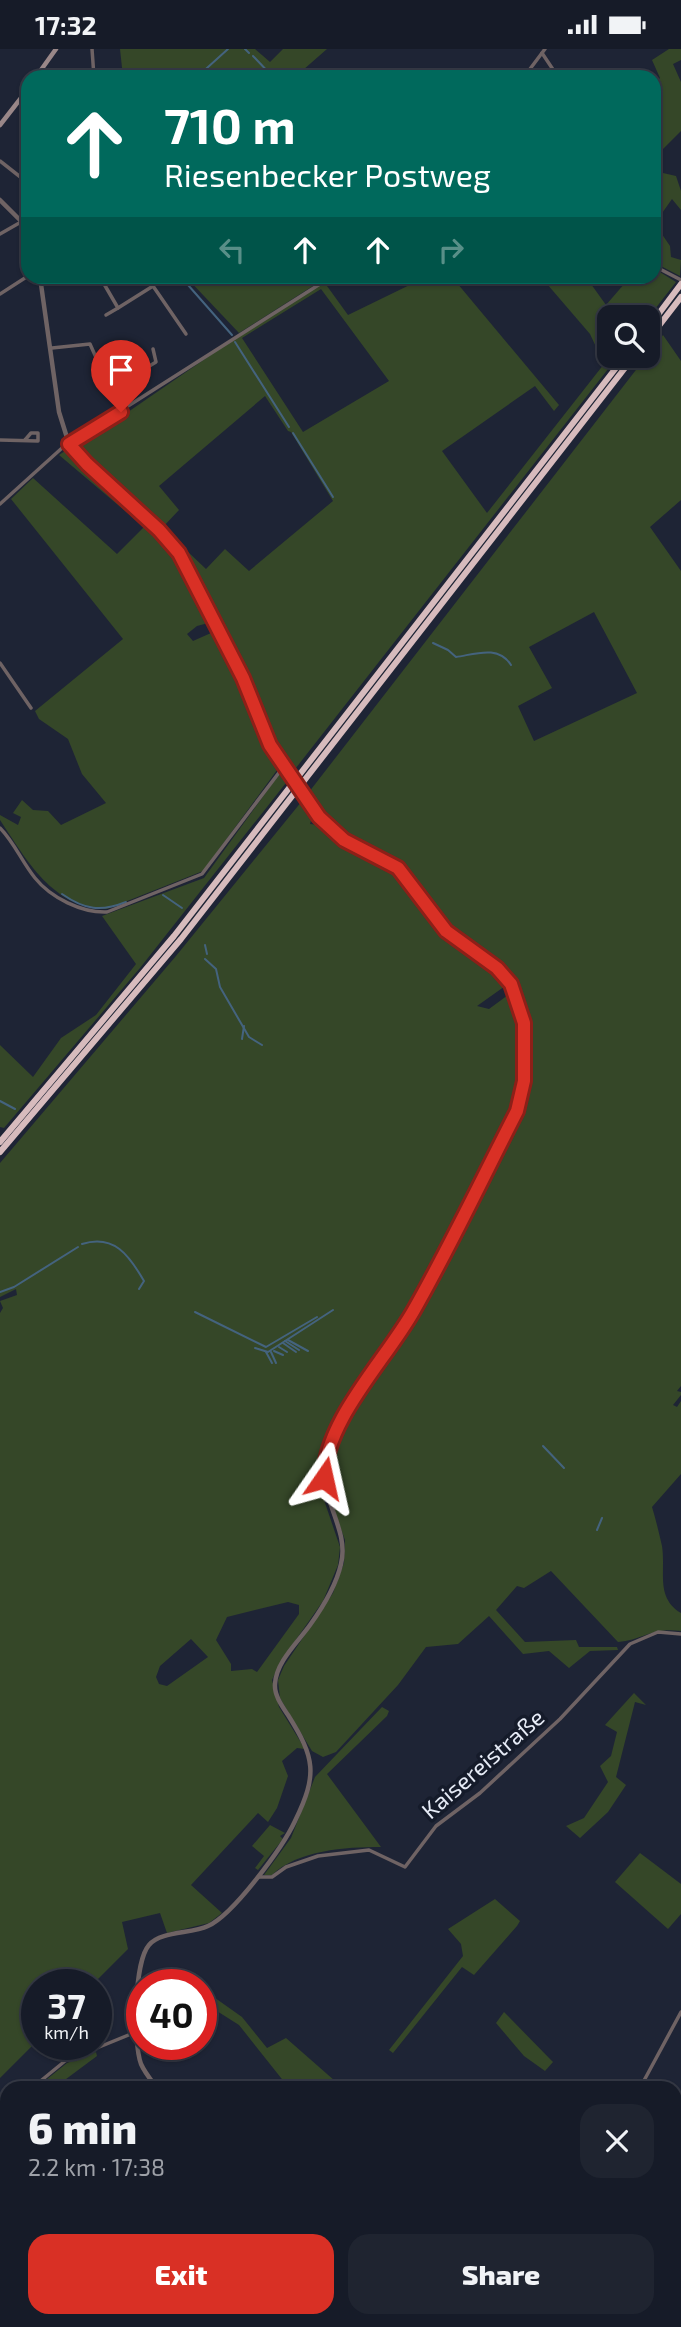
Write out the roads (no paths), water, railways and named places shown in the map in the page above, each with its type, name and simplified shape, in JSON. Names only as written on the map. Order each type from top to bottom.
[{"type":"highway","points":[[660,311],[681,282]]},
{"type":"highway","points":[[660,324],[681,297]]},
{"type":"highway","points":[[0,1142],[182,926],[616,368]]},
{"type":"highway","points":[[0,1152],[181,939],[625,368]]},
{"type":"main road","points":[[41,70],[56,49]]},
{"type":"main road","points":[[0,125],[21,98]]},
{"type":"street","points":[[92,49],[94,70]]},
{"type":"street","points":[[529,70],[543,51],[554,70]]},
{"type":"street","points":[[0,161],[21,178]]},
{"type":"street","points":[[0,200],[21,216]]},
{"type":"street","points":[[0,234],[21,223]]},
{"type":"street","points":[[661,270],[681,282]]},
{"type":"street","points":[[0,294],[21,280]]},
{"type":"street","points":[[41,284],[59,412],[69,444],[159,530],[179,553],[243,678],[267,737],[313,809],[344,840],[398,868],[446,931],[505,975],[517,997],[524,1023],[522,1096],[517,1111],[415,1310],[348,1411],[327,1452],[326,1491],[342,1538],[341,1567],[326,1600],[281,1666],[275,1683],[281,1704],[311,1758],[312,1776],[288,1837],[258,1877],[218,1920],[199,1930],[156,1939],[148,1947],[142,1969]]},
{"type":"street","points":[[104,284],[118,308]]},
{"type":"street","points":[[0,504],[55,453],[320,284]]},
{"type":"street","points":[[106,315],[153,286],[186,334]]},
{"type":"street","points":[[52,348],[90,344],[121,412]]},
{"type":"street","points":[[110,390],[156,362],[153,349]]},
{"type":"street","points":[[0,440],[25,440]]},
{"type":"street","points":[[0,663],[31,708]]},
{"type":"street","points":[[0,828],[37,880],[75,907],[91,912],[107,912],[202,874],[285,768]]},
{"type":"street","name":"Kaisereistraße","points":[[258,1877],[272,1877],[286,1867],[318,1856],[369,1850],[405,1867],[436,1826],[480,1793],[560,1719],[630,1644],[658,1632],[681,1634]]},
{"type":"street","points":[[644,2081],[681,2012]]},
{"type":"street","points":[[41,2081],[65,2061],[126,2037]]},
{"type":"street","points":[[141,2060],[153,2081]]},
{"type":"waterway","points":[[205,70],[228,49]]},
{"type":"waterway","points":[[245,49],[249,53]]},
{"type":"waterway","points":[[253,56],[266,70]]},
{"type":"waterway","points":[[187,284],[232,335]]},
{"type":"waterway","points":[[235,342],[289,427]]},
{"type":"waterway","points":[[293,433],[333,497]]},
{"type":"waterway","points":[[433,643],[456,657],[493,653],[500,655],[511,665]]},
{"type":"waterway","points":[[62,894],[93,908],[126,902]]},
{"type":"waterway","points":[[163,895],[182,908]]},
{"type":"waterway","points":[[205,945],[207,954]]},
{"type":"waterway","points":[[205,959],[216,969],[220,987],[249,1037],[262,1045]]},
{"type":"waterway","points":[[242,1039],[244,1026]]},
{"type":"waterway","points":[[0,1101],[15,1109]]},
{"type":"waterway","points":[[82,1244],[103,1242],[119,1249],[144,1281],[139,1289]]},
{"type":"waterway","points":[[0,1292],[14,1287],[78,1247]]},
{"type":"waterway","points":[[255,1348],[268,1352],[333,1310]]},
{"type":"waterway","points":[[195,1312],[266,1347],[317,1317]]},
{"type":"waterway","points":[[288,1340],[308,1351]]},
{"type":"waterway","points":[[285,1341],[299,1350]]},
{"type":"waterway","points":[[283,1343],[296,1352]]},
{"type":"waterway","points":[[279,1347],[287,1352]]},
{"type":"waterway","points":[[274,1351],[283,1355]]},
{"type":"waterway","points":[[266,1352],[272,1363]]},
{"type":"waterway","points":[[271,1352],[276,1363]]},
{"type":"waterway","points":[[543,1446],[564,1468]]},
{"type":"waterway","points":[[597,1530],[602,1518]]}]
